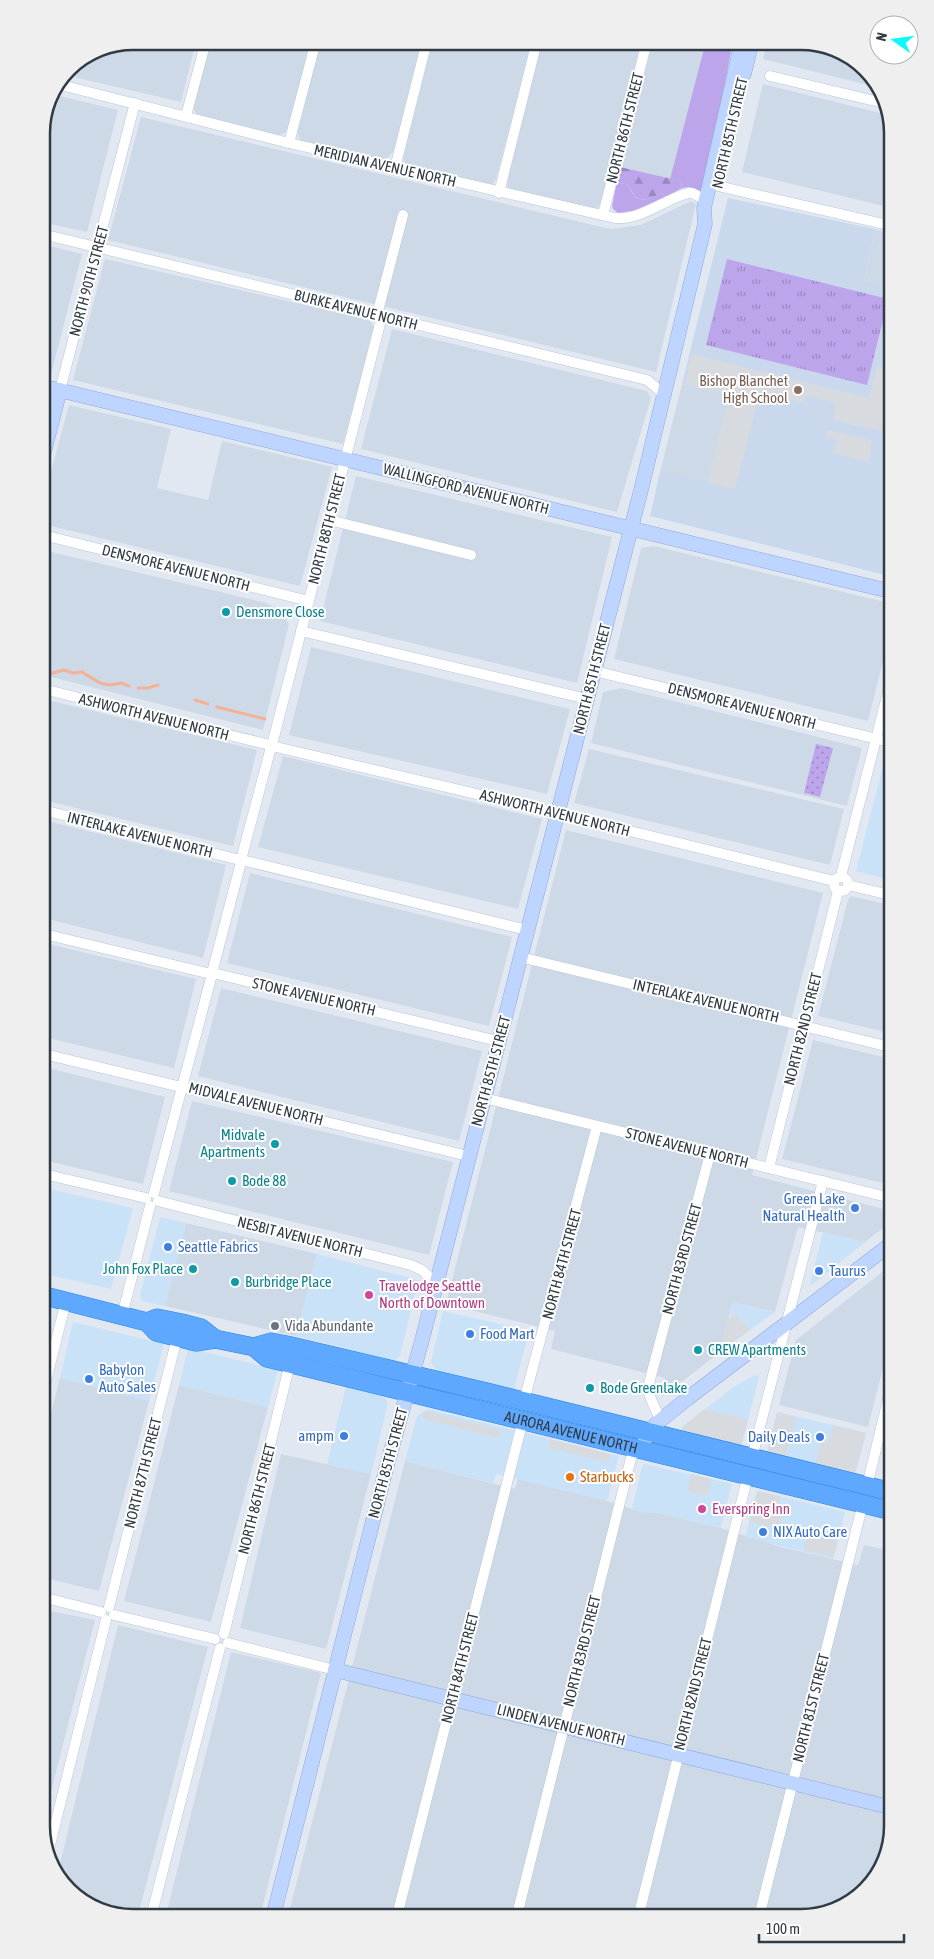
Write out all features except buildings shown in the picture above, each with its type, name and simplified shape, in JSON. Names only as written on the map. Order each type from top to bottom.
[{"type":"highway","name":"AURORA AVENUE NORTH","points":[[50,1297],[147,1322],[156,1332],[177,1338],[196,1342],[215,1339],[254,1347],[272,1342],[524,1401],[655,1427],[752,1458],[884,1490]]},
{"type":"highway","name":"AURORA AVENUE NORTH","points":[[147,1322],[157,1318],[193,1326],[201,1328],[215,1339]]},
{"type":"highway","name":"AURORA AVENUE NORTH","points":[[254,1347],[267,1358],[407,1392],[521,1427],[638,1448],[884,1509]]},
{"type":"main road","name":"NORTH 85TH STREET","points":[[275,1909],[631,529],[704,224],[706,200],[740,50]]},
{"type":"main road","name":"NORTH 85TH STREET","points":[[704,224],[712,211],[750,50]]},
{"type":"main road","name":"WALLINGFORD AVENUE NORTH","points":[[50,388],[884,590]]},
{"type":"main road","name":"NORTH 90TH STREET","points":[[50,429],[60,390]]},
{"type":"main road","points":[[638,1448],[655,1427],[884,1249]]},
{"type":"main road","name":"LINDEN AVENUE NORTH","points":[[335,1670],[884,1806]]},
{"type":"street","points":[[186,116],[204,50]]},
{"type":"street","points":[[290,143],[314,50]]},
{"type":"street","points":[[395,168],[425,50]]},
{"type":"street","points":[[499,193],[535,50]]},
{"type":"street","name":"NORTH 86TH STREET","points":[[603,216],[645,50]]},
{"type":"street","points":[[770,76],[877,101]]},
{"type":"street","name":"MERIDIAN AVENUE NORTH","points":[[65,86],[290,143],[603,216],[622,219],[636,216],[688,193],[706,200]]},
{"type":"street","name":"NORTH 90TH STREET","points":[[60,390],[134,103]]},
{"type":"street","points":[[718,186],[884,224]]},
{"type":"street","name":"NORTH 88TH STREET","points":[[122,1316],[345,460],[403,215]]},
{"type":"street","name":"BURKE AVENUE NORTH","points":[[50,236],[647,380],[664,397]]},
{"type":"street","points":[[329,520],[471,554]]},
{"type":"street","name":"DENSMORE AVENUE NORTH","points":[[50,537],[309,601]]},
{"type":"street","points":[[301,631],[587,699]]},
{"type":"street","name":"DENSMORE AVENUE NORTH","points":[[594,671],[884,741]]},
{"type":"street","name":"ASHWORTH AVENUE NORTH","points":[[50,691],[884,894]]},
{"type":"street","name":"NORTH 82ND STREET","points":[[769,1168],[884,712]]},
{"type":"street","name":"INTERLAKE AVENUE NORTH","points":[[50,812],[528,930]]},
{"type":"street","name":"STONE AVENUE NORTH","points":[[50,935],[498,1041]]},
{"type":"street","name":"INTERLAKE AVENUE NORTH","points":[[520,957],[884,1045]]},
{"type":"street","name":"MIDVALE AVENUE NORTH","points":[[50,1055],[468,1156]]},
{"type":"street","name":"STONE AVENUE NORTH","points":[[484,1098],[884,1196]]},
{"type":"street","name":"NORTH 84TH STREET","points":[[524,1401],[597,1126]]},
{"type":"street","name":"NORTH 83RD STREET","points":[[655,1427],[656,1407],[649,1396],[648,1387],[710,1154]]},
{"type":"street","name":"NESBIT AVENUE NORTH","points":[[50,1175],[411,1265],[422,1270],[436,1284]]},
{"type":"street","points":[[752,1458],[823,1181]]},
{"type":"street","points":[[50,1364],[66,1301]]},
{"type":"street","name":"NORTH 87TH STREET","points":[[52,1839],[177,1338]]},
{"type":"street","name":"NORTH 86TH STREET","points":[[153,1909],[222,1641],[290,1363]]},
{"type":"street","points":[[867,1486],[884,1419]]},
{"type":"street","name":"NORTH 84TH STREET","points":[[399,1909],[521,1427]]},
{"type":"street","name":"NORTH 83RD STREET","points":[[517,1909],[631,1458],[638,1448]]},
{"type":"street","name":"NORTH 82ND STREET","points":[[639,1909],[748,1475]]},
{"type":"street","name":"NORTH 81ST STREET","points":[[761,1909],[862,1503]]},
{"type":"street","name":"LINDEN AVENUE NORTH","points":[[50,1599],[335,1670]]},
{"type":"shaded area","points":[[133,50],[194,50],[181,102],[72,77],[87,64],[101,56],[117,52]]},
{"type":"shaded area","points":[[207,50],[309,50],[289,125],[285,133],[275,136],[197,115],[193,108]]},
{"type":"shaded area","points":[[318,50],[420,50],[394,151],[384,161],[301,141],[297,130]]},
{"type":"shaded area","points":[[428,50],[530,50],[496,179],[492,185],[407,166],[403,156]]},
{"type":"shaded area","points":[[540,50],[642,50],[600,204],[596,210],[510,191],[507,179]]},
{"type":"shaded area","points":[[651,50],[704,50],[670,179],[620,167]]},
{"type":"shaded area","points":[[765,50],[806,50],[822,53],[833,56],[851,67],[860,74],[869,85],[763,59]]},
{"type":"shaded area","points":[[763,84],[881,113],[884,133],[884,206],[742,172]]},
{"type":"shaded area","points":[[59,96],[118,110],[87,232],[50,224],[50,128]]},
{"type":"shaded area","points":[[141,117],[610,229],[641,225],[691,201],[696,204],[656,372],[108,240]]},
{"type":"shaded area","name":"Bishop Blanchet High School","points":[[728,198],[875,229],[864,281],[884,286],[884,575],[650,516],[660,472],[708,482],[729,395],[682,384]]},
{"type":"shaded area","points":[[875,229],[884,232],[884,286],[864,282]]},
{"type":"shaded area","points":[[50,246],[82,254],[50,374]]},
{"type":"shaded area","points":[[105,259],[370,320],[374,328],[343,444],[73,380]]},
{"type":"shaded area","points":[[392,329],[647,391],[651,398],[617,512],[361,449]]},
{"type":"shaded area","points":[[692,354],[869,398],[877,367],[884,368],[884,432],[833,420],[836,403],[806,396],[803,403],[760,392],[735,489],[708,483],[729,395],[685,384]]},
{"type":"shaded area","points":[[682,384],[729,395],[708,483],[660,472]]},
{"type":"shaded area","points":[[69,405],[171,429],[157,488],[208,500],[222,441],[332,467],[300,586],[50,526],[50,475]]},
{"type":"shaded area","points":[[828,430],[872,440],[869,462],[833,453],[836,440],[826,437]]},
{"type":"shaded area","points":[[356,476],[612,537],[577,683],[320,621]]},
{"type":"shaded area","points":[[654,546],[884,602],[884,657],[868,721],[614,659],[641,548]]},
{"type":"shaded area","points":[[50,552],[267,603],[281,612],[289,624],[263,730],[50,677]]},
{"type":"shaded area","points":[[311,647],[570,709],[547,794],[289,735]]},
{"type":"shaded area","points":[[621,688],[862,748],[847,806],[591,743],[603,692]]},
{"type":"shaded area","points":[[50,701],[257,750],[233,846],[50,802]]},
{"type":"shaded area","points":[[589,749],[844,809],[830,865],[574,803]]},
{"type":"shaded area","points":[[283,756],[542,819],[518,909],[258,847]]},
{"type":"shaded area","points":[[884,762],[884,878],[856,871]]},
{"type":"shaded area","points":[[50,822],[226,865],[203,958],[50,920]]},
{"type":"shaded area","points":[[566,830],[823,893],[752,1175],[884,1209],[884,1227],[865,1242],[798,1227],[775,1312],[733,1302],[719,1353],[663,1396],[661,1395],[665,1378],[551,1349],[555,1331],[446,1304]]},
{"type":"shaded area","points":[[250,873],[512,937],[489,1026],[227,963]]},
{"type":"shaded area","points":[[851,896],[884,904],[884,1032],[818,1016],[848,900]]},
{"type":"shaded area","points":[[50,944],[196,979],[174,1068],[50,1038]]},
{"type":"shaded area","points":[[221,988],[482,1051],[459,1141],[198,1076]]},
{"type":"shaded area","points":[[813,1040],[884,1057],[884,1183],[782,1159]]},
{"type":"shaded area","points":[[50,1068],[165,1097],[143,1184],[50,1161]]},
{"type":"shaded area","points":[[192,1101],[453,1162],[429,1255],[169,1191]]},
{"type":"shaded area","points":[[50,1189],[133,1208],[111,1289],[50,1275]]},
{"type":"shaded area","points":[[160,1217],[186,1223],[165,1306],[142,1301],[140,1295]]},
{"type":"shaded area","points":[[186,1223],[317,1254],[296,1336],[165,1306]]},
{"type":"shaded area","points":[[823,1232],[865,1242],[813,1284],[810,1284]]},
{"type":"shaded area","points":[[317,1254],[418,1280],[400,1356],[394,1361],[296,1336]]},
{"type":"shaded area","points":[[884,1271],[884,1364],[868,1427],[779,1405],[796,1340]]},
{"type":"shaded area","points":[[733,1302],[775,1312],[750,1330],[744,1323],[739,1322],[740,1316],[731,1314]]},
{"type":"shaded area","points":[[443,1311],[529,1331],[514,1390],[437,1371],[431,1362]]},
{"type":"shaded area","points":[[731,1314],[740,1316],[739,1322],[744,1323],[750,1330],[719,1353],[728,1318],[730,1318]]},
{"type":"shaded area","points":[[73,1322],[164,1344],[149,1401],[60,1378]]},
{"type":"shaded area","points":[[188,1348],[278,1370],[268,1407],[179,1385]]},
{"type":"shaded area","points":[[755,1375],[759,1377],[741,1446],[682,1427],[732,1388]]},
{"type":"shaded area","points":[[60,1378],[149,1401],[99,1591],[50,1579],[50,1417]]},
{"type":"shaded area","points":[[179,1385],[268,1407],[211,1622],[124,1601]]},
{"type":"shaded area","points":[[346,1386],[384,1397],[388,1403],[371,1474],[327,1464]]},
{"type":"shaded area","points":[[427,1409],[619,1456],[607,1501],[496,1474],[493,1483],[405,1461],[417,1416]]},
{"type":"shaded area","points":[[705,1409],[748,1420],[741,1446],[681,1432],[682,1427]]},
{"type":"shaded area","points":[[424,1411],[501,1430],[499,1438],[423,1419]]},
{"type":"shaded area","points":[[777,1412],[866,1433],[855,1474],[767,1453]]},
{"type":"shaded area","points":[[777,1412],[796,1417],[785,1458],[767,1453]]},
{"type":"shaded area","points":[[833,1425],[866,1433],[855,1474],[815,1465],[822,1439],[829,1441]]},
{"type":"shaded area","points":[[550,1439],[610,1454],[608,1462],[548,1448]]},
{"type":"shaded area","points":[[281,1454],[371,1474],[326,1649],[240,1628]]},
{"type":"shaded area","points":[[405,1461],[515,1489],[518,1479],[607,1501],[645,1513],[659,1513],[721,1528],[781,1547],[858,1565],[864,1545],[884,1549],[884,1826],[880,1852],[875,1862],[860,1885],[851,1892],[827,1905],[801,1909],[290,1909]]},
{"type":"shaded area","points":[[644,1464],[732,1484],[721,1528],[659,1513],[645,1513],[632,1510]]},
{"type":"shaded area","points":[[691,1474],[711,1479],[707,1496],[687,1491]]},
{"type":"shaded area","points":[[757,1491],[845,1512],[833,1559],[745,1537]]},
{"type":"shaded area","points":[[757,1491],[780,1496],[776,1515],[782,1517],[779,1529],[749,1522]]},
{"type":"shaded area","points":[[808,1534],[838,1541],[834,1557],[804,1550]]},
{"type":"shaded area","points":[[50,1611],[95,1620],[50,1795]]},
{"type":"shaded area","points":[[118,1625],[208,1647],[140,1909],[126,1909],[92,1898],[74,1885],[60,1864]]},
{"type":"shaded area","points":[[231,1652],[321,1673],[262,1909],[167,1909]]},
{"type":"green space","points":[[704,50],[731,50],[713,147],[702,193],[690,187],[682,188],[681,181],[670,179]]},
{"type":"green space","points":[[620,167],[681,181],[682,188],[665,197],[662,193],[651,198],[639,199],[632,192],[629,185],[617,182]]},
{"type":"green space","points":[[617,182],[629,185],[638,199],[651,198],[662,193],[665,197],[633,211],[618,213],[612,206]]},
{"type":"green space","points":[[727,259],[884,298],[884,315],[867,385],[706,345]]},
{"type":"green space","points":[[816,744],[833,748],[820,797],[804,793]]},
{"type":"waterway","points":[[50,672],[64,670],[73,673],[82,672],[96,681],[105,684],[121,683],[129,686]]},
{"type":"waterway","points":[[138,688],[158,685]]},
{"type":"waterway","points":[[195,700],[208,704]]},
{"type":"waterway","points":[[217,707],[265,719]]},
{"type":"place","name":"Bishop Blanchet High School","points":[[798,390]]},
{"type":"place","name":"Densmore Close","points":[[226,612]]},
{"type":"place","name":"Midvale Apartments","points":[[275,1144]]},
{"type":"place","name":"Bode 88","points":[[232,1181]]},
{"type":"place","name":"Green Lake Natural Health","points":[[855,1208]]},
{"type":"place","name":"Seattle Fabrics","points":[[168,1247]]},
{"type":"place","name":"John Fox Place","points":[[193,1269]]},
{"type":"place","name":"Taurus","points":[[819,1271]]},
{"type":"place","name":"Burbridge Place","points":[[235,1282]]},
{"type":"place","name":"Travelodge Seattle North of Downtown","points":[[369,1295]]},
{"type":"place","name":"Vida Abundante","points":[[275,1326]]},
{"type":"place","name":"Food Mart","points":[[470,1334]]},
{"type":"place","name":"CREW Apartments","points":[[698,1350]]},
{"type":"place","name":"Babylon Auto Sales","points":[[89,1379]]},
{"type":"place","name":"Bode Greenlake","points":[[590,1388]]},
{"type":"place","name":"ampm","points":[[344,1436]]},
{"type":"place","name":"Daily Deals","points":[[820,1437]]},
{"type":"place","name":"Starbucks","points":[[570,1477]]},
{"type":"place","name":"Everspring Inn","points":[[702,1509]]},
{"type":"place","name":"NIX Auto Care","points":[[763,1532]]}]
